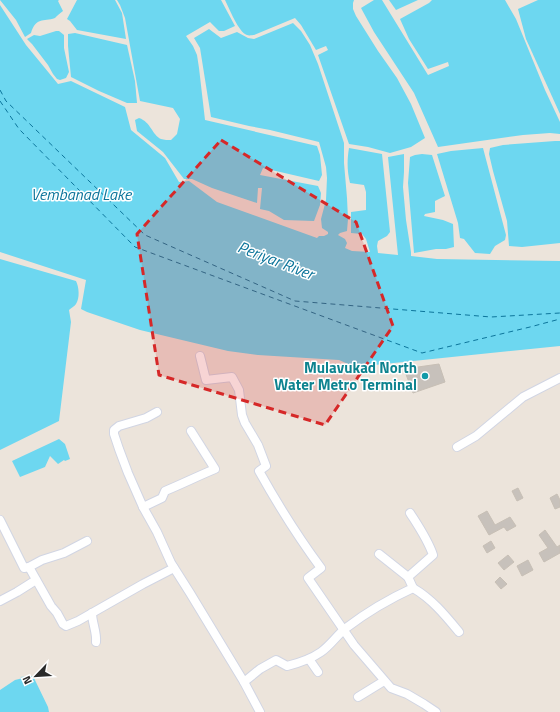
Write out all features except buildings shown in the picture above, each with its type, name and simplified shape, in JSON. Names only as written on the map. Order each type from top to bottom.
[{"type":"street","points":[[200,356],[206,380],[232,377],[239,390],[242,415],[258,445],[266,466],[259,471],[283,512],[321,568],[308,578],[354,645],[384,681],[391,688],[407,694],[436,712]]},
{"type":"street","points":[[457,447],[476,436],[523,397],[560,378]]},
{"type":"street","points":[[157,412],[146,418],[119,426],[114,430],[118,449],[143,507],[174,568],[244,682],[260,712]]},
{"type":"street","points":[[143,507],[162,498],[165,491],[215,469],[191,431]]},
{"type":"street","points":[[408,577],[433,555],[423,533],[410,513]]},
{"type":"street","points":[[0,520],[24,568],[64,553],[88,541]]},
{"type":"street","points":[[380,554],[408,577],[413,588],[423,594],[441,611],[459,632]]},
{"type":"street","points":[[29,567],[51,606],[66,626],[78,621],[174,568]]},
{"type":"street","points":[[0,600],[17,592],[36,580]]},
{"type":"street","points":[[244,682],[260,668],[276,660],[287,666],[304,661],[321,652],[344,630],[360,618],[394,596],[413,588]]},
{"type":"street","points":[[92,613],[92,622],[97,636],[96,642]]},
{"type":"street","points":[[309,658],[318,672]]},
{"type":"street","points":[[358,698],[384,681]]},
{"type":"highlighted area","points":[[221,140],[356,222],[393,326],[325,425],[159,375],[137,234]]},
{"type":"water","points":[[0,0],[59,0],[58,1],[63,11],[55,18],[40,21],[35,24],[31,33],[25,37],[16,20]]},
{"type":"water","points":[[77,0],[115,0],[122,13],[126,39],[77,30],[67,19]]},
{"type":"water","points":[[117,0],[221,0],[235,26],[224,31],[219,31],[210,22],[186,36],[197,55],[205,120],[317,146],[320,155],[322,175],[319,181],[263,168],[260,175],[318,186],[321,193],[320,205],[314,221],[284,220],[269,211],[260,209],[262,188],[258,188],[257,203],[212,188],[192,179],[184,179],[163,152],[137,131],[135,120],[139,118],[149,125],[155,135],[162,139],[171,140],[177,134],[180,119],[173,108],[140,101],[125,18]]},
{"type":"water","points":[[225,0],[354,0],[353,9],[356,16],[397,78],[411,104],[425,138],[411,147],[390,153],[349,144],[318,55],[328,50],[326,46],[316,50],[295,18],[254,35],[247,35],[241,30]]},
{"type":"water","points":[[374,0],[382,0],[428,75],[449,66],[448,62],[428,69],[409,39],[400,19],[432,0],[505,0],[516,19],[545,90],[560,122],[560,134],[550,133],[523,135],[438,147],[414,93],[374,32],[361,8]]},
{"type":"water","points":[[389,0],[418,0],[396,10]]},
{"type":"water","points":[[538,0],[560,0],[560,114],[526,39],[518,9]]},
{"type":"water","name":"Vembanad Lake","points":[[0,5],[26,45],[58,84],[71,81],[125,107],[131,130],[165,158],[179,182],[189,181],[217,202],[317,238],[328,234],[328,232],[322,228],[321,219],[326,200],[327,178],[326,167],[319,142],[211,117],[200,48],[194,38],[209,29],[221,38],[237,32],[248,38],[254,39],[293,23],[301,31],[310,45],[318,64],[344,143],[348,219],[347,231],[338,235],[345,239],[347,243],[345,248],[352,251],[370,252],[366,239],[362,234],[351,233],[351,212],[366,210],[366,192],[364,185],[350,183],[348,174],[349,148],[382,154],[390,232],[387,236],[378,241],[378,253],[398,255],[388,157],[404,154],[403,187],[411,256],[437,259],[560,261],[560,346],[355,367],[339,360],[258,355],[228,351],[140,330],[81,309],[86,280],[0,252]]},
{"type":"water","points":[[59,31],[64,35],[64,48],[69,72],[66,78],[60,80],[57,79],[27,39],[34,35],[40,36]]},
{"type":"water","points":[[75,33],[127,45],[135,81],[137,103],[127,103],[71,77],[68,34]]},
{"type":"water","points":[[560,141],[560,243],[522,247],[509,246],[507,221],[489,154],[490,148],[503,145]]},
{"type":"water","points":[[483,148],[506,235],[505,240],[495,246],[490,254],[475,253],[464,239],[460,238],[458,223],[437,154]]},
{"type":"water","points":[[422,154],[432,155],[445,196],[435,201],[435,212],[425,214],[424,216],[453,224],[454,247],[414,253],[408,183],[410,157]]},
{"type":"water","points":[[0,259],[76,281],[79,292],[75,306],[69,310],[71,322],[59,421],[0,450]]},
{"type":"water","points":[[59,439],[65,444],[70,459],[64,460],[58,464],[50,456],[45,467],[20,477],[12,461]]},
{"type":"water","points":[[33,676],[49,712],[0,712],[0,690],[15,680],[23,678],[20,677]]},
{"type":"ferry route","points":[[0,90],[6,101],[145,235],[295,301],[491,317],[560,313]]},
{"type":"ferry route","points":[[0,101],[19,129],[135,247],[422,353],[560,319]]},
{"type":"place","name":"Mulavukad North Water Metro Terminal","points":[[425,376]]},
{"type":"water label","name":"Periyar River","points":[[276,260]]}]
